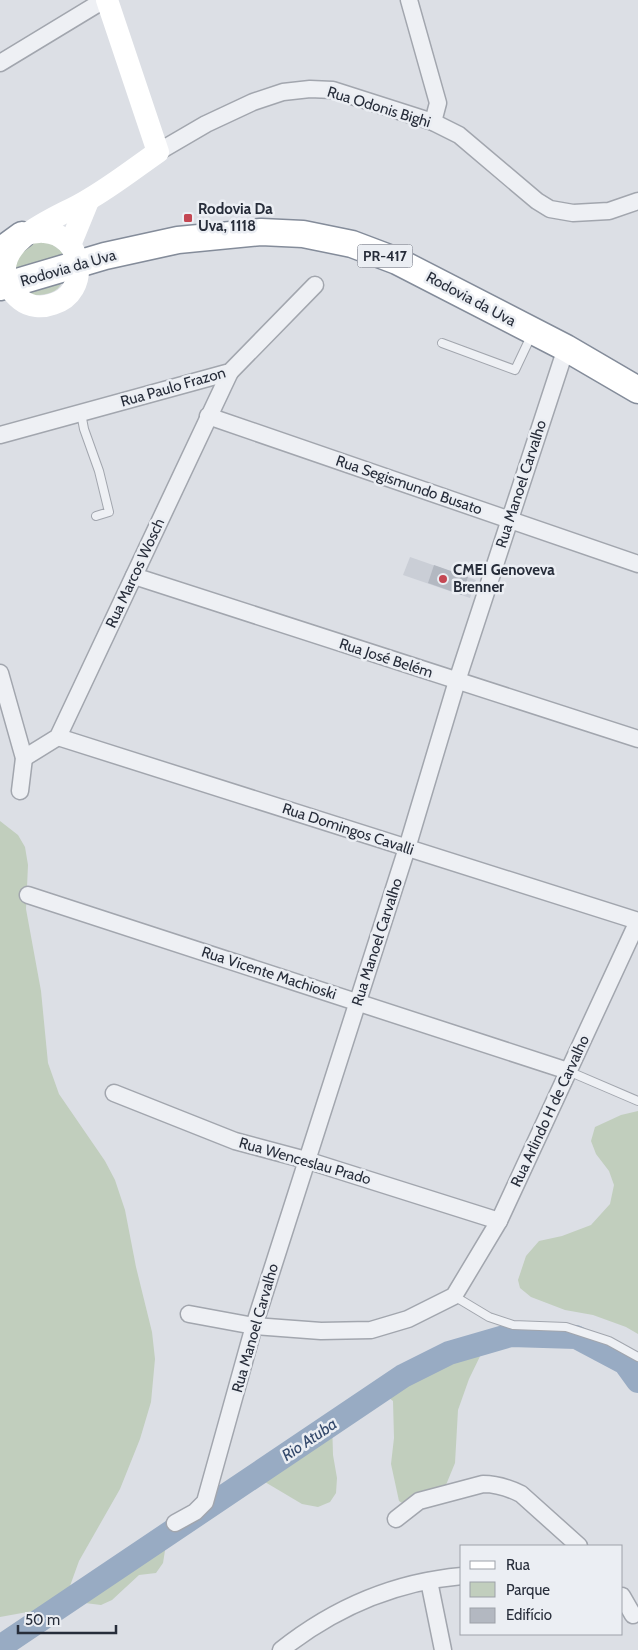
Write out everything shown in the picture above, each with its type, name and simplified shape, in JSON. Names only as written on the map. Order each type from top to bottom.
[{"type":"highway","name":"Rodovia da Uva","points":[[4,286],[74,253],[105,256],[187,239],[261,232],[303,234],[352,244],[397,261],[566,348],[638,390]]},
{"type":"highway","points":[[0,251],[22,236]]},
{"type":"main road","points":[[106,0],[158,152]]},
{"type":"main road","name":"Rua Odonis Bighi","points":[[4,286],[5,260],[11,248],[22,236],[88,201],[158,152]]},
{"type":"main road","points":[[74,253],[88,201]]},
{"type":"main road","points":[[22,236],[44,232],[57,235],[74,253]]},
{"type":"street","points":[[0,63],[106,0]]},
{"type":"street","points":[[409,0],[438,103],[433,122]]},
{"type":"street","name":"Rua Odonis Bighi","points":[[158,152],[206,124],[253,102],[282,92],[310,88],[333,90],[433,122],[459,135],[537,201],[550,209],[573,212],[609,211],[638,201]]},
{"type":"street","name":"Rua Paulo Frazon","points":[[0,435],[230,372],[315,285]]},
{"type":"street","name":"Rua Manoel Carvalho","points":[[175,1523],[195,1512],[205,1502],[254,1326],[408,848],[457,681],[566,348]]},
{"type":"street","name":"Rua Marcos Wosch","points":[[58,737],[230,372]]},
{"type":"street","name":"Rua Segismundo Busato","points":[[208,416],[638,564]]},
{"type":"street","name":"Rua José Belém","points":[[134,576],[638,739]]},
{"type":"street","points":[[0,673],[24,758],[20,791]]},
{"type":"street","points":[[24,758],[58,737]]},
{"type":"street","name":"Rua Domingos Cavalli","points":[[58,737],[638,921]]},
{"type":"street","name":"Rua Vicente Machioski","points":[[28,895],[568,1071]]},
{"type":"street","name":"Rua Arlindo H de Carvalho","points":[[454,1296],[499,1221],[638,921]]},
{"type":"street","name":"Rua Wenceslau Prado","points":[[114,1093],[235,1140],[306,1160],[499,1221]]},
{"type":"street","points":[[189,1314],[254,1326],[321,1331],[371,1330],[408,1319],[454,1296]]},
{"type":"street","points":[[396,1519],[419,1501],[483,1484],[492,1484],[521,1494],[575,1545]]},
{"type":"street","points":[[280,1650],[323,1620],[348,1606],[402,1586],[460,1576]]},
{"type":"street","points":[[429,1580],[442,1650]]},
{"type":"street","points":[[623,1598],[631,1614]]},
{"type":"lane","points":[[442,343],[515,370],[533,331]]},
{"type":"lane","points":[[81,413],[110,512],[96,516]]},
{"type":"lane","points":[[568,1071],[638,1100]]},
{"type":"lane","points":[[454,1296],[489,1317],[513,1325],[566,1327],[609,1341],[638,1358]]},
{"type":"shaded area","name":"CMEI Genoveva Brenner","points":[[410,557],[476,580],[470,598],[403,575]]},
{"type":"green space","points":[[40,236],[64,253],[63,279],[60,286],[53,292],[30,295],[9,257]]},
{"type":"green space","points":[[0,821],[18,835],[25,847],[28,865],[26,909],[41,991],[48,1063],[59,1094],[105,1161],[115,1180],[125,1210],[136,1267],[152,1332],[155,1359],[151,1402],[140,1439],[120,1489],[79,1561],[66,1597],[73,1605],[0,1617]]},
{"type":"green space","points":[[638,1111],[638,1334],[626,1327],[593,1315],[565,1310],[531,1297],[520,1288],[518,1280],[526,1256],[539,1241],[562,1236],[591,1225],[610,1204],[614,1185],[609,1171],[596,1154],[591,1141],[595,1127],[621,1115]]},
{"type":"green space","points":[[485,1346],[469,1379],[458,1410],[455,1463],[441,1497],[415,1511],[399,1501],[391,1464],[394,1438],[393,1401],[378,1389],[421,1364],[460,1351]]},
{"type":"green space","points":[[332,1421],[333,1455],[337,1478],[336,1493],[330,1502],[318,1507],[302,1504],[253,1475]]},
{"type":"green space","points":[[167,1538],[163,1563],[156,1573],[139,1575],[112,1600],[101,1605],[74,1604],[82,1601]]},
{"type":"building","points":[[434,565],[468,577],[462,595],[428,583]]},
{"type":"waterway","name":"Rio Atuba","points":[[0,1647],[403,1376],[449,1353],[511,1335],[576,1337],[625,1363],[638,1381]]},
{"type":"place","name":"Rodovia Da Uva, 1118","points":[[188,218]]},
{"type":"place","name":"CMEI Genoveva Brenner","points":[[443,579]]}]
